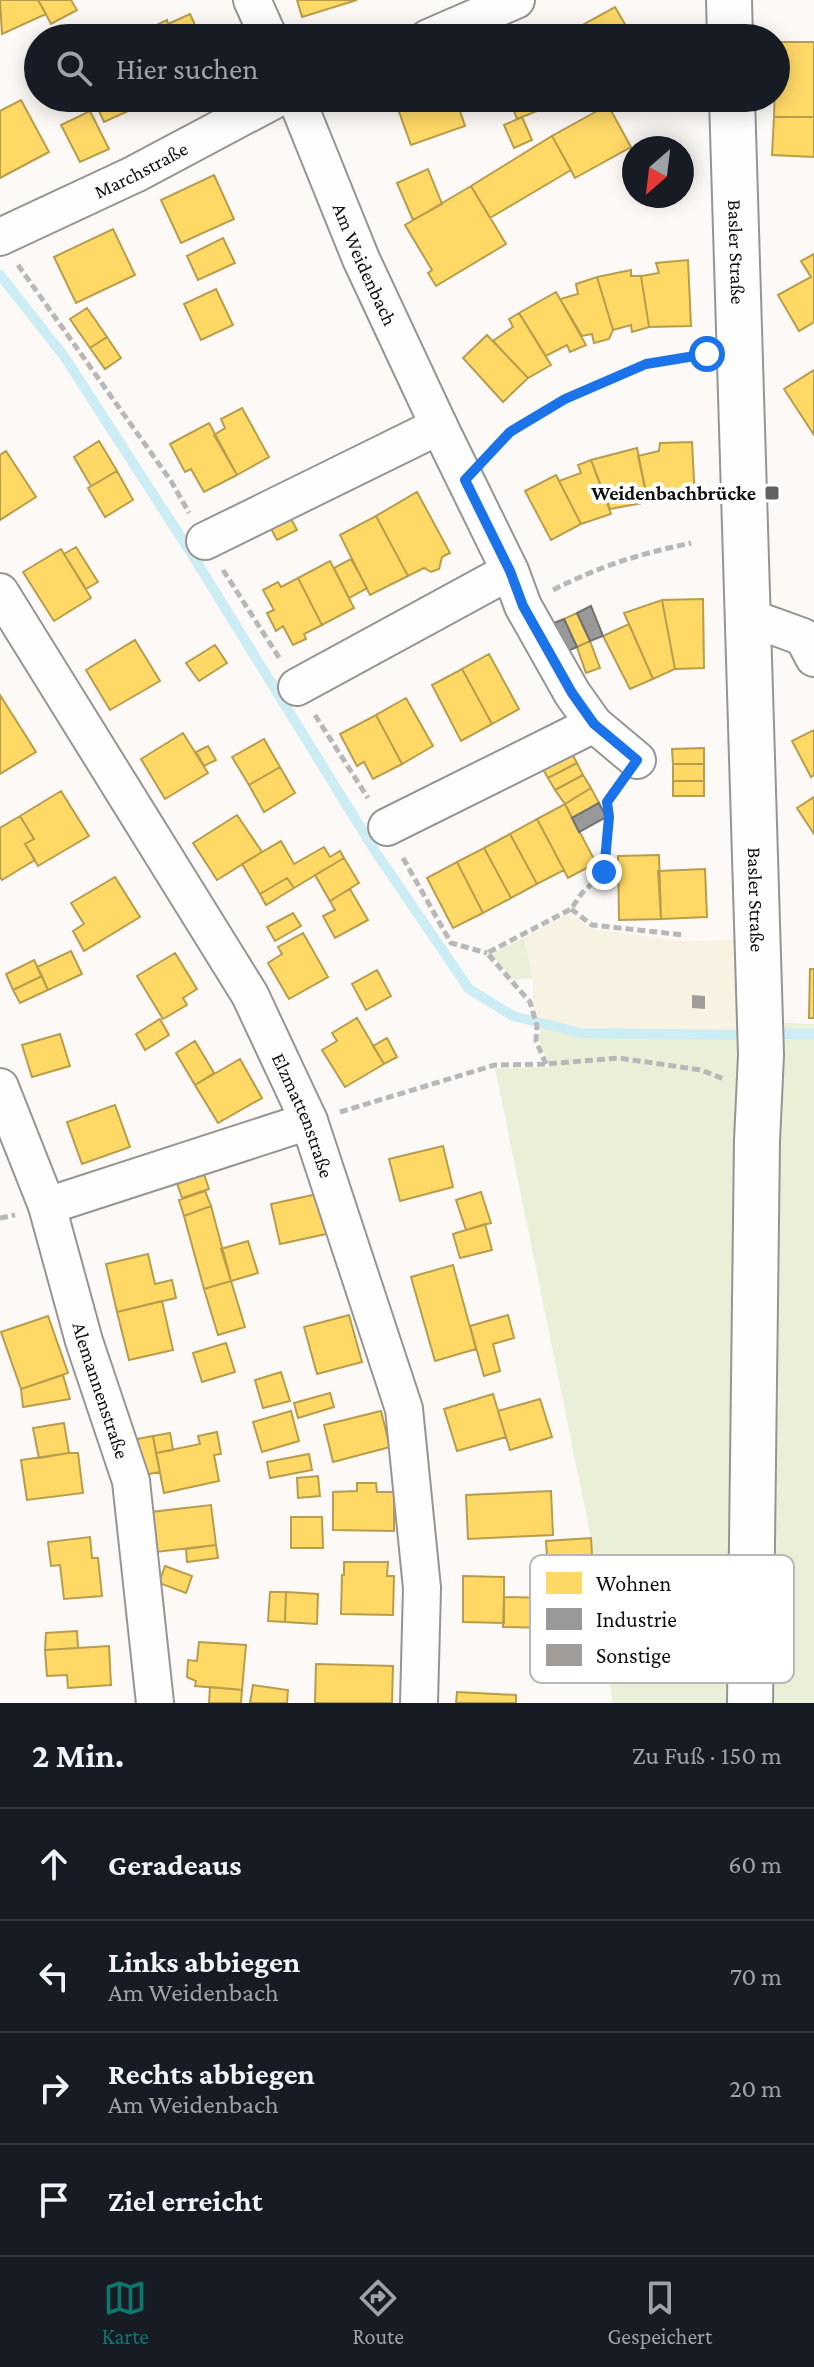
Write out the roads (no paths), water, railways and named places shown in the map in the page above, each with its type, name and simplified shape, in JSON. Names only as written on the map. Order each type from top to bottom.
[{"type":"street","points":[[252,0],[263,24]]},
{"type":"street","points":[[460,24],[516,0]]},
{"type":"street","points":[[729,0],[730,24]]},
{"type":"street","name":"Marchstraße","points":[[9,251],[135,174],[252,112]]},
{"type":"street","name":"Am Weidenbach","points":[[302,112],[361,259],[510,571],[523,606],[572,693],[594,724],[637,760]]},
{"type":"street","name":"Basler Straße","points":[[732,112],[761,1055],[757,1141],[752,1555]]},
{"type":"street","points":[[205,541],[439,426]]},
{"type":"street","points":[[297,687],[510,571]]},
{"type":"street","name":"Elzmattenstraße","points":[[0,592],[250,995],[309,1121],[404,1409],[422,1588],[419,1703]]},
{"type":"street","points":[[748,617],[803,637],[814,658]]},
{"type":"street","points":[[387,827],[594,724]]},
{"type":"street","name":"Alemannenstraße","points":[[0,1087],[47,1206],[84,1341],[131,1481],[155,1703]]},
{"type":"street","points":[[47,1206],[309,1121]]},
{"type":"street","name":"Basler Straße","points":[[750,1683],[750,1703]]},
{"type":"waterway","points":[[0,275],[64,356],[193,556],[375,851],[469,989],[513,1016],[581,1033],[750,1035]]},
{"type":"waterway","points":[[770,1034],[814,1034]]},
{"type":"place","name":"Weidenbachbrücke","points":[[772,493]]}]
